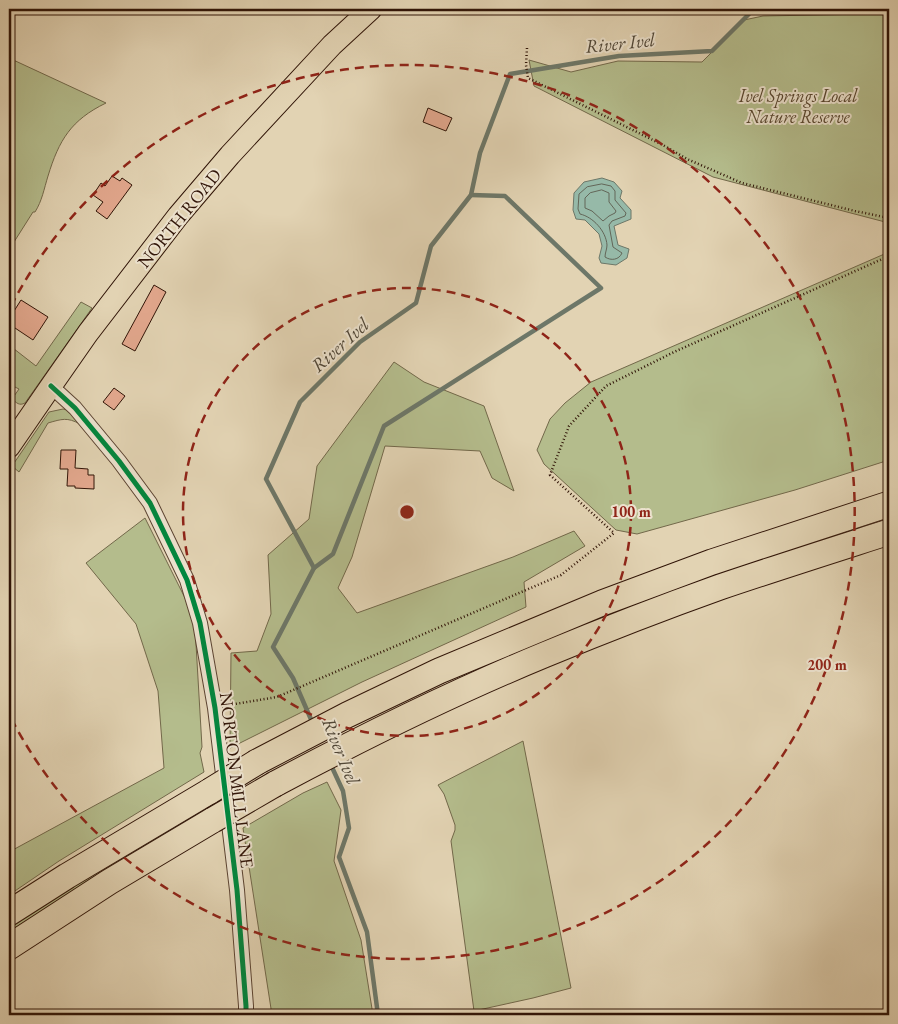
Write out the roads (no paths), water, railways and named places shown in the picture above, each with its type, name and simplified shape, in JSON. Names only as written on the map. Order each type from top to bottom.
[{"type":"highway","points":[[9,914],[75,871],[257,762],[347,715],[439,671],[602,603],[712,562],[889,504]]},
{"type":"highway","points":[[9,947],[109,882],[275,784],[367,736],[446,698],[544,655],[721,587],[889,532]]},
{"type":"main road","name":"NORTH ROAD","points":[[9,447],[88,333],[178,216],[230,155],[332,45],[371,9]]},
{"type":"street","name":"NORTON MILL LANE","points":[[50,386],[76,408],[150,503],[187,580],[200,623],[215,708],[237,890],[246,1015]]},
{"type":"water","points":[[602,178],[614,182],[622,191],[620,198],[631,210],[631,219],[614,226],[618,245],[629,249],[627,258],[616,265],[601,263],[599,258],[602,246],[599,234],[585,220],[576,219],[573,210],[574,193],[584,182]]},
{"type":"waterway","name":"River Ivel","points":[[313,724],[293,678],[273,647],[314,568],[266,479],[300,402],[360,342],[416,303],[431,246],[471,195],[480,153],[510,74],[619,56],[712,51],[752,11],[889,11]]},
{"type":"waterway","points":[[314,568],[333,554],[384,426],[601,288],[505,196],[471,195]]},
{"type":"waterway","name":"River Ivel","points":[[330,763],[343,791],[349,828],[339,857],[367,932],[378,1015]]},
{"type":"park label","name":"Ivel Springs Local Nature Reserve","points":[[798,105]]}]
